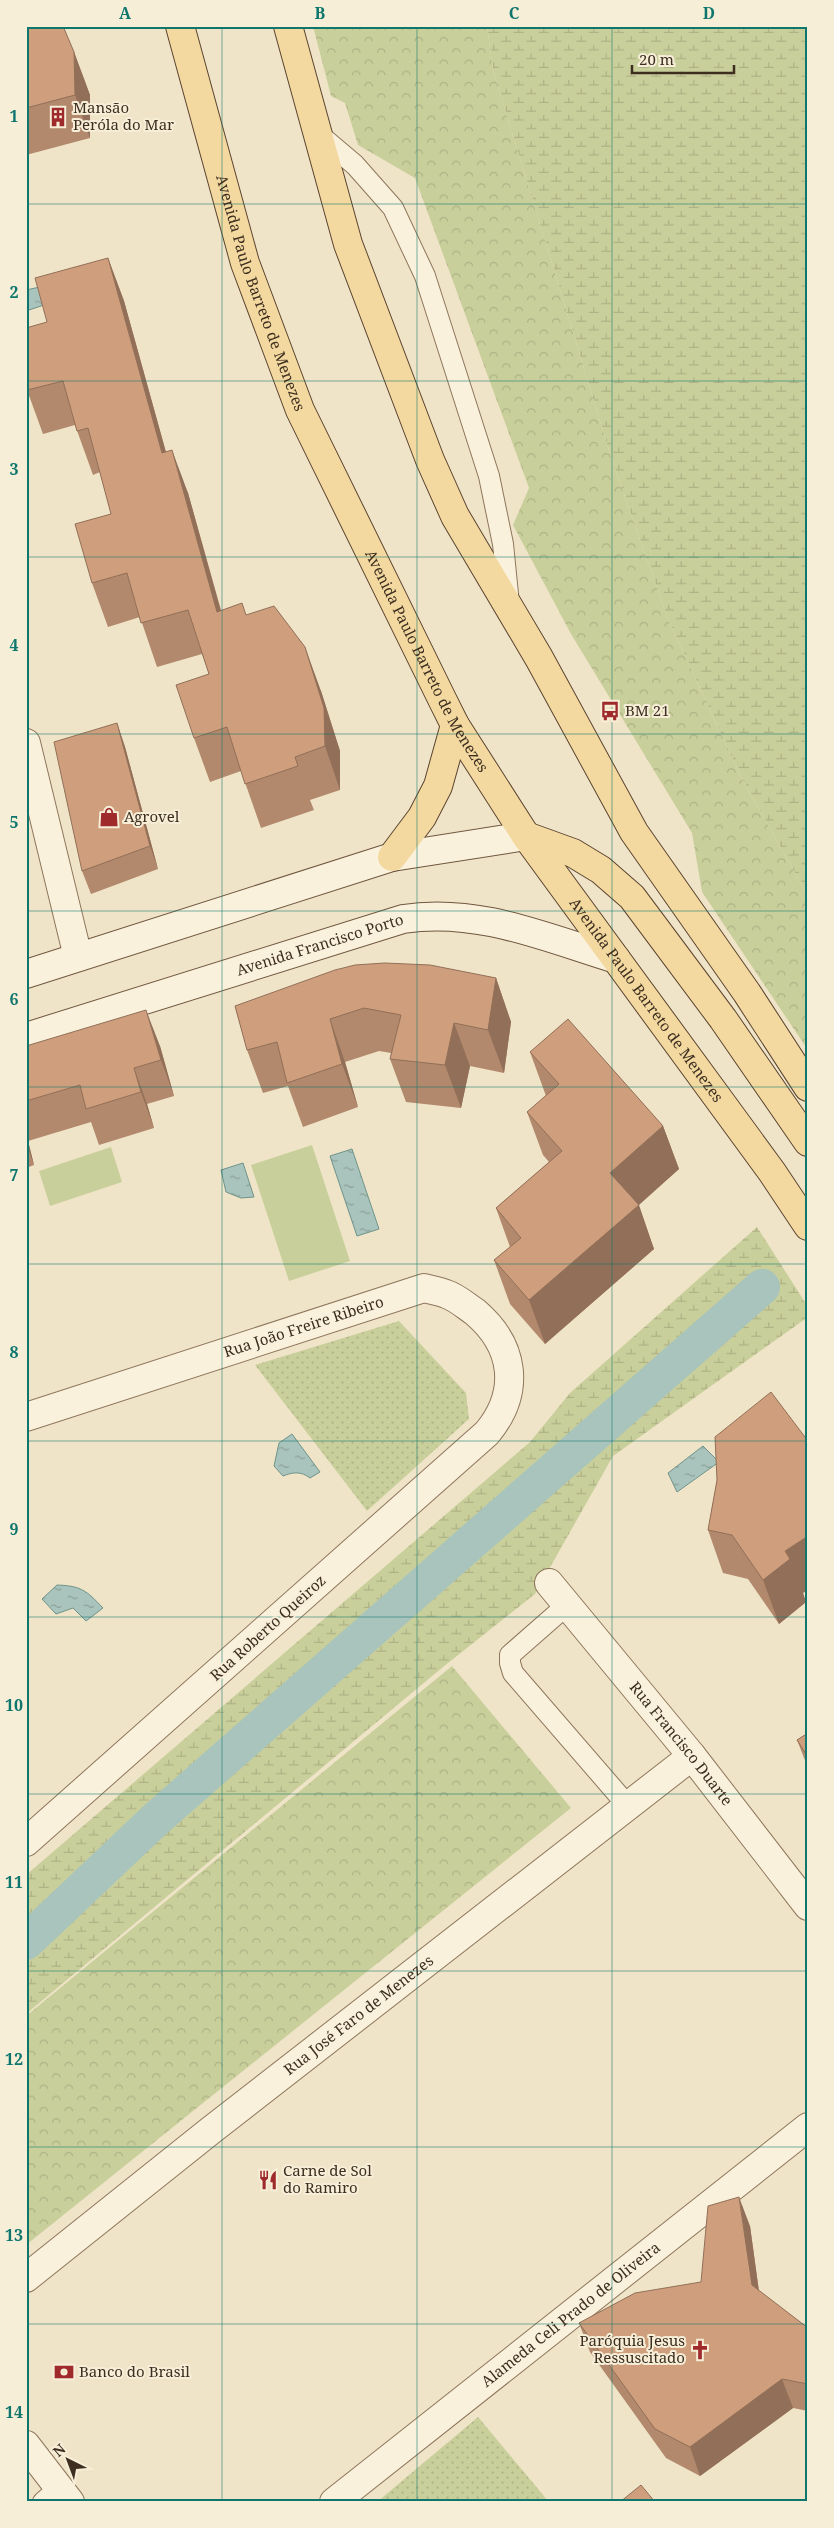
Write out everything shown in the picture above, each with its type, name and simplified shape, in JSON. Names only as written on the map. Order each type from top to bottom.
[{"type":"main road","name":"Avenida Paulo Barreto de Menezes","points":[[180,26],[245,263],[300,410],[455,725],[526,836],[772,1172],[808,1226]]},
{"type":"main road","points":[[288,26],[348,244],[430,460],[455,516],[539,658],[634,832],[747,993],[808,1086]]},
{"type":"main road","points":[[392,857],[422,817],[438,786],[455,725]]},
{"type":"main road","points":[[526,836],[573,853],[601,870],[632,897],[723,1019],[808,1142]]},
{"type":"street","points":[[26,743],[78,957]]},
{"type":"street","points":[[26,974],[392,857],[526,836]]},
{"type":"street","name":"Avenida Francisco Porto","points":[[26,1037],[403,920],[425,916],[456,916],[506,925],[616,959]]},
{"type":"street","name":"Rua João Freire Ribeiro","points":[[26,1417],[424,1288],[447,1294],[467,1306],[490,1326],[507,1355],[510,1379],[504,1409]]},
{"type":"street","name":"Rua Roberto Queiroz","points":[[26,1842],[487,1433],[504,1409]]},
{"type":"street","name":"Rua Francisco Duarte","points":[[549,1583],[692,1756],[808,1906]]},
{"type":"street","name":"Rua José Faro de Menezes","points":[[26,2278],[210,2131],[692,1756]]},
{"type":"street","name":"Alameda Celi Prado de Oliveira","points":[[334,2502],[808,2127]]},
{"type":"street","points":[[26,2445],[57,2497]]},
{"type":"lane","points":[[316,131],[355,165],[393,208],[425,276],[489,476],[503,544],[510,611]]},
{"type":"lane","points":[[567,1605],[510,1655],[513,1673],[628,1806]]},
{"type":"green space","points":[[313,26],[487,26],[493,70],[611,457],[668,619],[740,775],[808,896],[808,1050],[702,892],[692,833],[571,634],[513,525],[529,488],[415,178],[358,145],[345,103],[331,96]]},
{"type":"green space","points":[[487,26],[808,26],[808,896],[740,775],[668,619],[611,457],[493,70]]},
{"type":"green space","points":[[312,1145],[350,1261],[289,1281],[251,1165]]},
{"type":"green space","points":[[111,1147],[122,1182],[50,1206],[39,1171]]},
{"type":"green space","points":[[757,1227],[808,1307],[808,1317],[613,1456],[535,1594],[443,1667],[26,2014],[26,1875],[530,1442],[570,1393]]},
{"type":"green space","points":[[399,1321],[466,1393],[469,1419],[367,1511],[255,1365]]},
{"type":"green space","points":[[452,1666],[571,1808],[26,2245],[26,2016]]},
{"type":"green space","points":[[478,2417],[549,2502],[377,2502]]},
{"type":"water","points":[[63,282],[59,300],[26,311],[26,290]]},
{"type":"water","points":[[352,1149],[379,1229],[357,1236],[330,1156]]},
{"type":"water","points":[[243,1163],[254,1197],[241,1198],[226,1192],[221,1170]]},
{"type":"water","points":[[292,1434],[320,1472],[310,1478],[297,1473],[283,1476],[274,1466],[279,1443]]},
{"type":"water","points":[[703,1446],[719,1462],[677,1492],[668,1473]]},
{"type":"water","points":[[57,1585],[72,1586],[83,1590],[103,1608],[86,1621],[73,1608],[56,1614],[42,1599]]},
{"type":"building","points":[[26,26],[63,26],[74,52],[75,95],[26,108]]},
{"type":"building","points":[[108,258],[162,453],[172,450],[217,612],[242,603],[246,615],[274,606],[305,647],[324,708],[325,746],[295,757],[298,766],[245,784],[227,727],[194,738],[176,685],[209,674],[188,610],[141,623],[127,573],[92,583],[75,524],[111,514],[88,428],[77,431],[63,381],[27,390],[26,328],[47,322],[35,278]]},
{"type":"building","name":"Agrovel","points":[[117,723],[150,846],[82,871],[54,742]]},
{"type":"building","points":[[385,963],[430,965],[496,978],[488,1030],[454,1023],[445,1065],[390,1059],[401,1015],[364,1008],[330,1019],[342,1064],[287,1083],[277,1042],[247,1050],[235,1006],[335,970],[355,965]]},
{"type":"building","points":[[146,1010],[161,1060],[134,1068],[141,1092],[86,1109],[80,1085],[26,1101],[26,1046]]},
{"type":"building","points":[[568,1019],[663,1126],[610,1173],[639,1205],[529,1300],[494,1260],[521,1238],[496,1208],[562,1151],[527,1112],[559,1084],[530,1052]]},
{"type":"building","points":[[771,1392],[808,1441],[808,1536],[785,1551],[790,1559],[763,1580],[732,1535],[708,1530],[717,1480],[715,1437]]},
{"type":"building","points":[[808,1733],[808,1757],[797,1740]]},
{"type":"building","name":"Paróquia Jesus Ressuscitado","points":[[739,2197],[752,2285],[808,2328],[808,2384],[782,2379],[690,2447],[655,2429],[579,2323],[635,2293],[701,2282],[708,2206]]},
{"type":"building","points":[[641,2485],[655,2502],[620,2502]]},
{"type":"waterway","points":[[26,1942],[156,1819],[762,1287]]},
{"type":"place","name":"Mansão Peróla do Mar","points":[[58,117]]},
{"type":"place","name":"BM 21","points":[[610,711]]},
{"type":"place","name":"Agrovel","points":[[109,817]]},
{"type":"place","name":"Carne de Sol do Ramiro","points":[[268,2180]]},
{"type":"place","name":"Paróquia Jesus Ressuscitado","points":[[700,2350]]},
{"type":"place","name":"Banco do Brasil","points":[[64,2372]]}]
